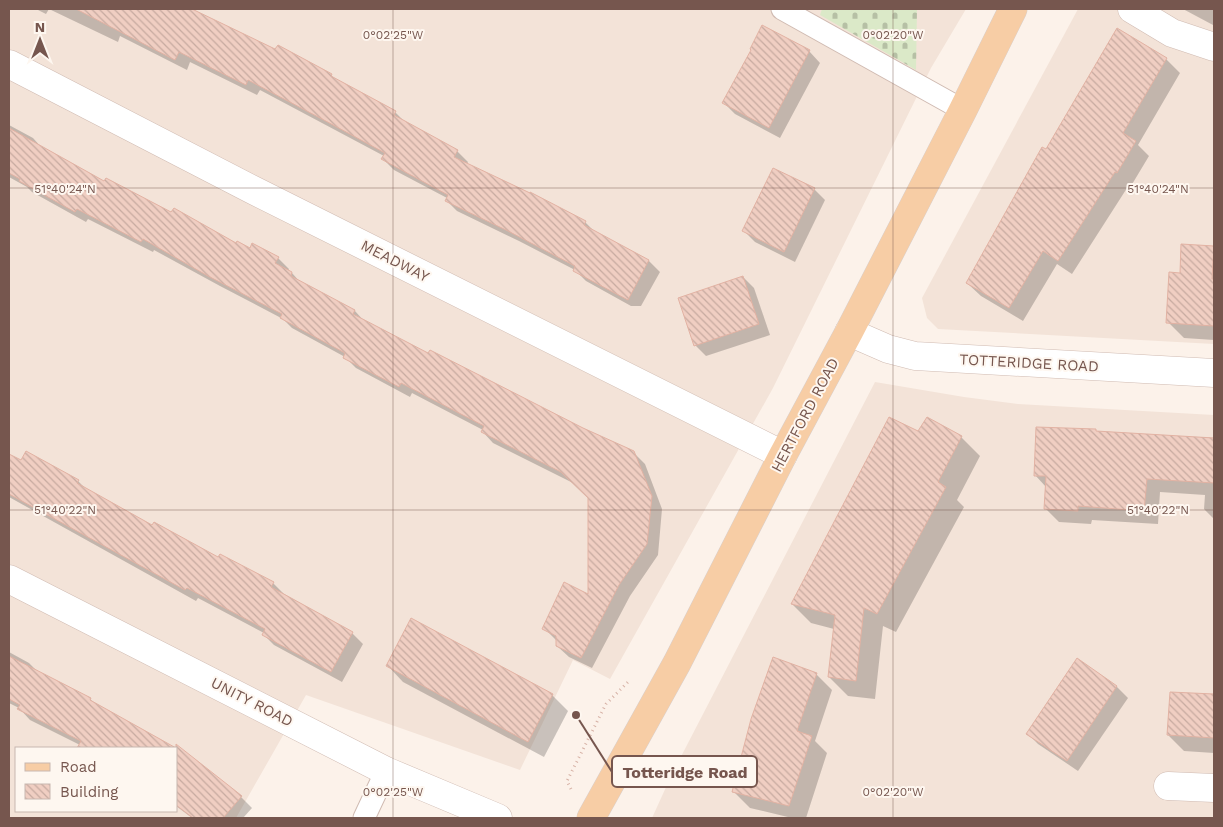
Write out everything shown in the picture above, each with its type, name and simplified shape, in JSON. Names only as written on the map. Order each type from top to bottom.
[{"type":"main road","name":"HERTFORD ROAD","points":[[592,818],[677,664],[963,110],[1013,9]]},
{"type":"street","points":[[1132,9],[1172,33],[1214,47]]},
{"type":"street","name":"MEADWAY","points":[[9,64],[255,191],[783,456]]},
{"type":"street","name":"TOTTERIDGE ROAD","points":[[849,332],[888,349],[914,356],[1214,374]]},
{"type":"street","name":"UNITY ROAD","points":[[9,579],[386,771],[498,818]]},
{"type":"street","points":[[1168,786],[1214,788]]},
{"type":"lane","points":[[782,9],[963,110]]},
{"type":"lane","points":[[364,818],[386,771]]},
{"type":"path","points":[[572,772],[606,704],[631,679]]},
{"type":"shaded area","points":[[9,9],[966,9],[931,68],[773,388],[610,679],[573,660],[520,770],[306,695],[236,818],[9,818]]},
{"type":"shaded area","points":[[1078,9],[1214,9],[1214,344],[938,329],[927,318],[922,298]]},
{"type":"shaded area","points":[[875,382],[1018,404],[1214,415],[1214,818],[652,818],[672,774]]},
{"type":"green space","points":[[822,9],[917,9],[916,70],[820,15]]},
{"type":"building","points":[[76,9],[192,9],[275,49],[278,45],[396,111],[394,115],[458,150],[454,157],[530,192],[586,221],[584,225],[649,260],[628,300],[573,271],[575,266],[445,201],[448,195],[381,159],[385,153],[322,119],[248,80],[246,85],[179,52],[175,60]]},
{"type":"building","points":[[762,25],[810,50],[769,128],[722,103],[751,50]]},
{"type":"building","points":[[1117,28],[1167,58],[1123,133],[1136,141],[1117,173],[1115,172],[1058,261],[1043,251],[1009,308],[966,283],[1042,147],[1046,149]]},
{"type":"building","points":[[9,128],[104,181],[106,178],[171,212],[174,208],[236,243],[237,241],[250,248],[252,243],[279,257],[275,263],[292,272],[291,276],[355,310],[353,314],[428,353],[430,350],[583,428],[634,451],[652,496],[647,544],[619,585],[581,658],[556,646],[556,636],[542,629],[564,582],[588,594],[588,498],[561,472],[481,432],[484,426],[401,383],[399,387],[343,358],[345,353],[280,318],[282,314],[208,276],[143,239],[141,242],[77,209],[75,212],[19,181],[20,179],[9,173]]},
{"type":"building","points":[[773,168],[815,188],[784,252],[742,231]]},
{"type":"building","points":[[1181,244],[1214,246],[1212,279],[1214,279],[1214,326],[1166,323],[1169,272],[1180,273]]},
{"type":"building","points":[[743,276],[759,324],[694,346],[678,298]]},
{"type":"building","points":[[889,417],[918,431],[927,417],[962,436],[938,482],[946,487],[877,614],[864,608],[856,681],[828,677],[835,615],[791,604]]},
{"type":"building","points":[[1036,427],[1096,429],[1096,431],[1214,438],[1214,483],[1147,479],[1144,511],[1078,506],[1078,511],[1044,509],[1046,476],[1034,476]]},
{"type":"building","points":[[26,451],[79,480],[77,483],[152,525],[154,522],[218,557],[220,554],[274,582],[271,587],[353,632],[331,672],[262,635],[265,629],[187,588],[185,590],[9,494],[9,454],[21,460]]},
{"type":"building","points":[[411,618],[553,694],[528,742],[386,666]]},
{"type":"building","points":[[9,656],[91,698],[90,700],[174,747],[78,747],[81,741],[17,709],[20,705],[9,699]]},
{"type":"building","points":[[773,657],[817,673],[797,731],[812,736],[789,806],[732,792],[751,719]]},
{"type":"building","points":[[1077,658],[1117,686],[1067,761],[1026,734]]},
{"type":"building","points":[[1170,692],[1214,694],[1214,738],[1167,735]]},
{"type":"building","points":[[176,744],[242,796],[223,818],[193,818],[178,807],[178,747],[176,747]]},
{"type":"place","name":"Totteridge Road","points":[[576,715]]}]
